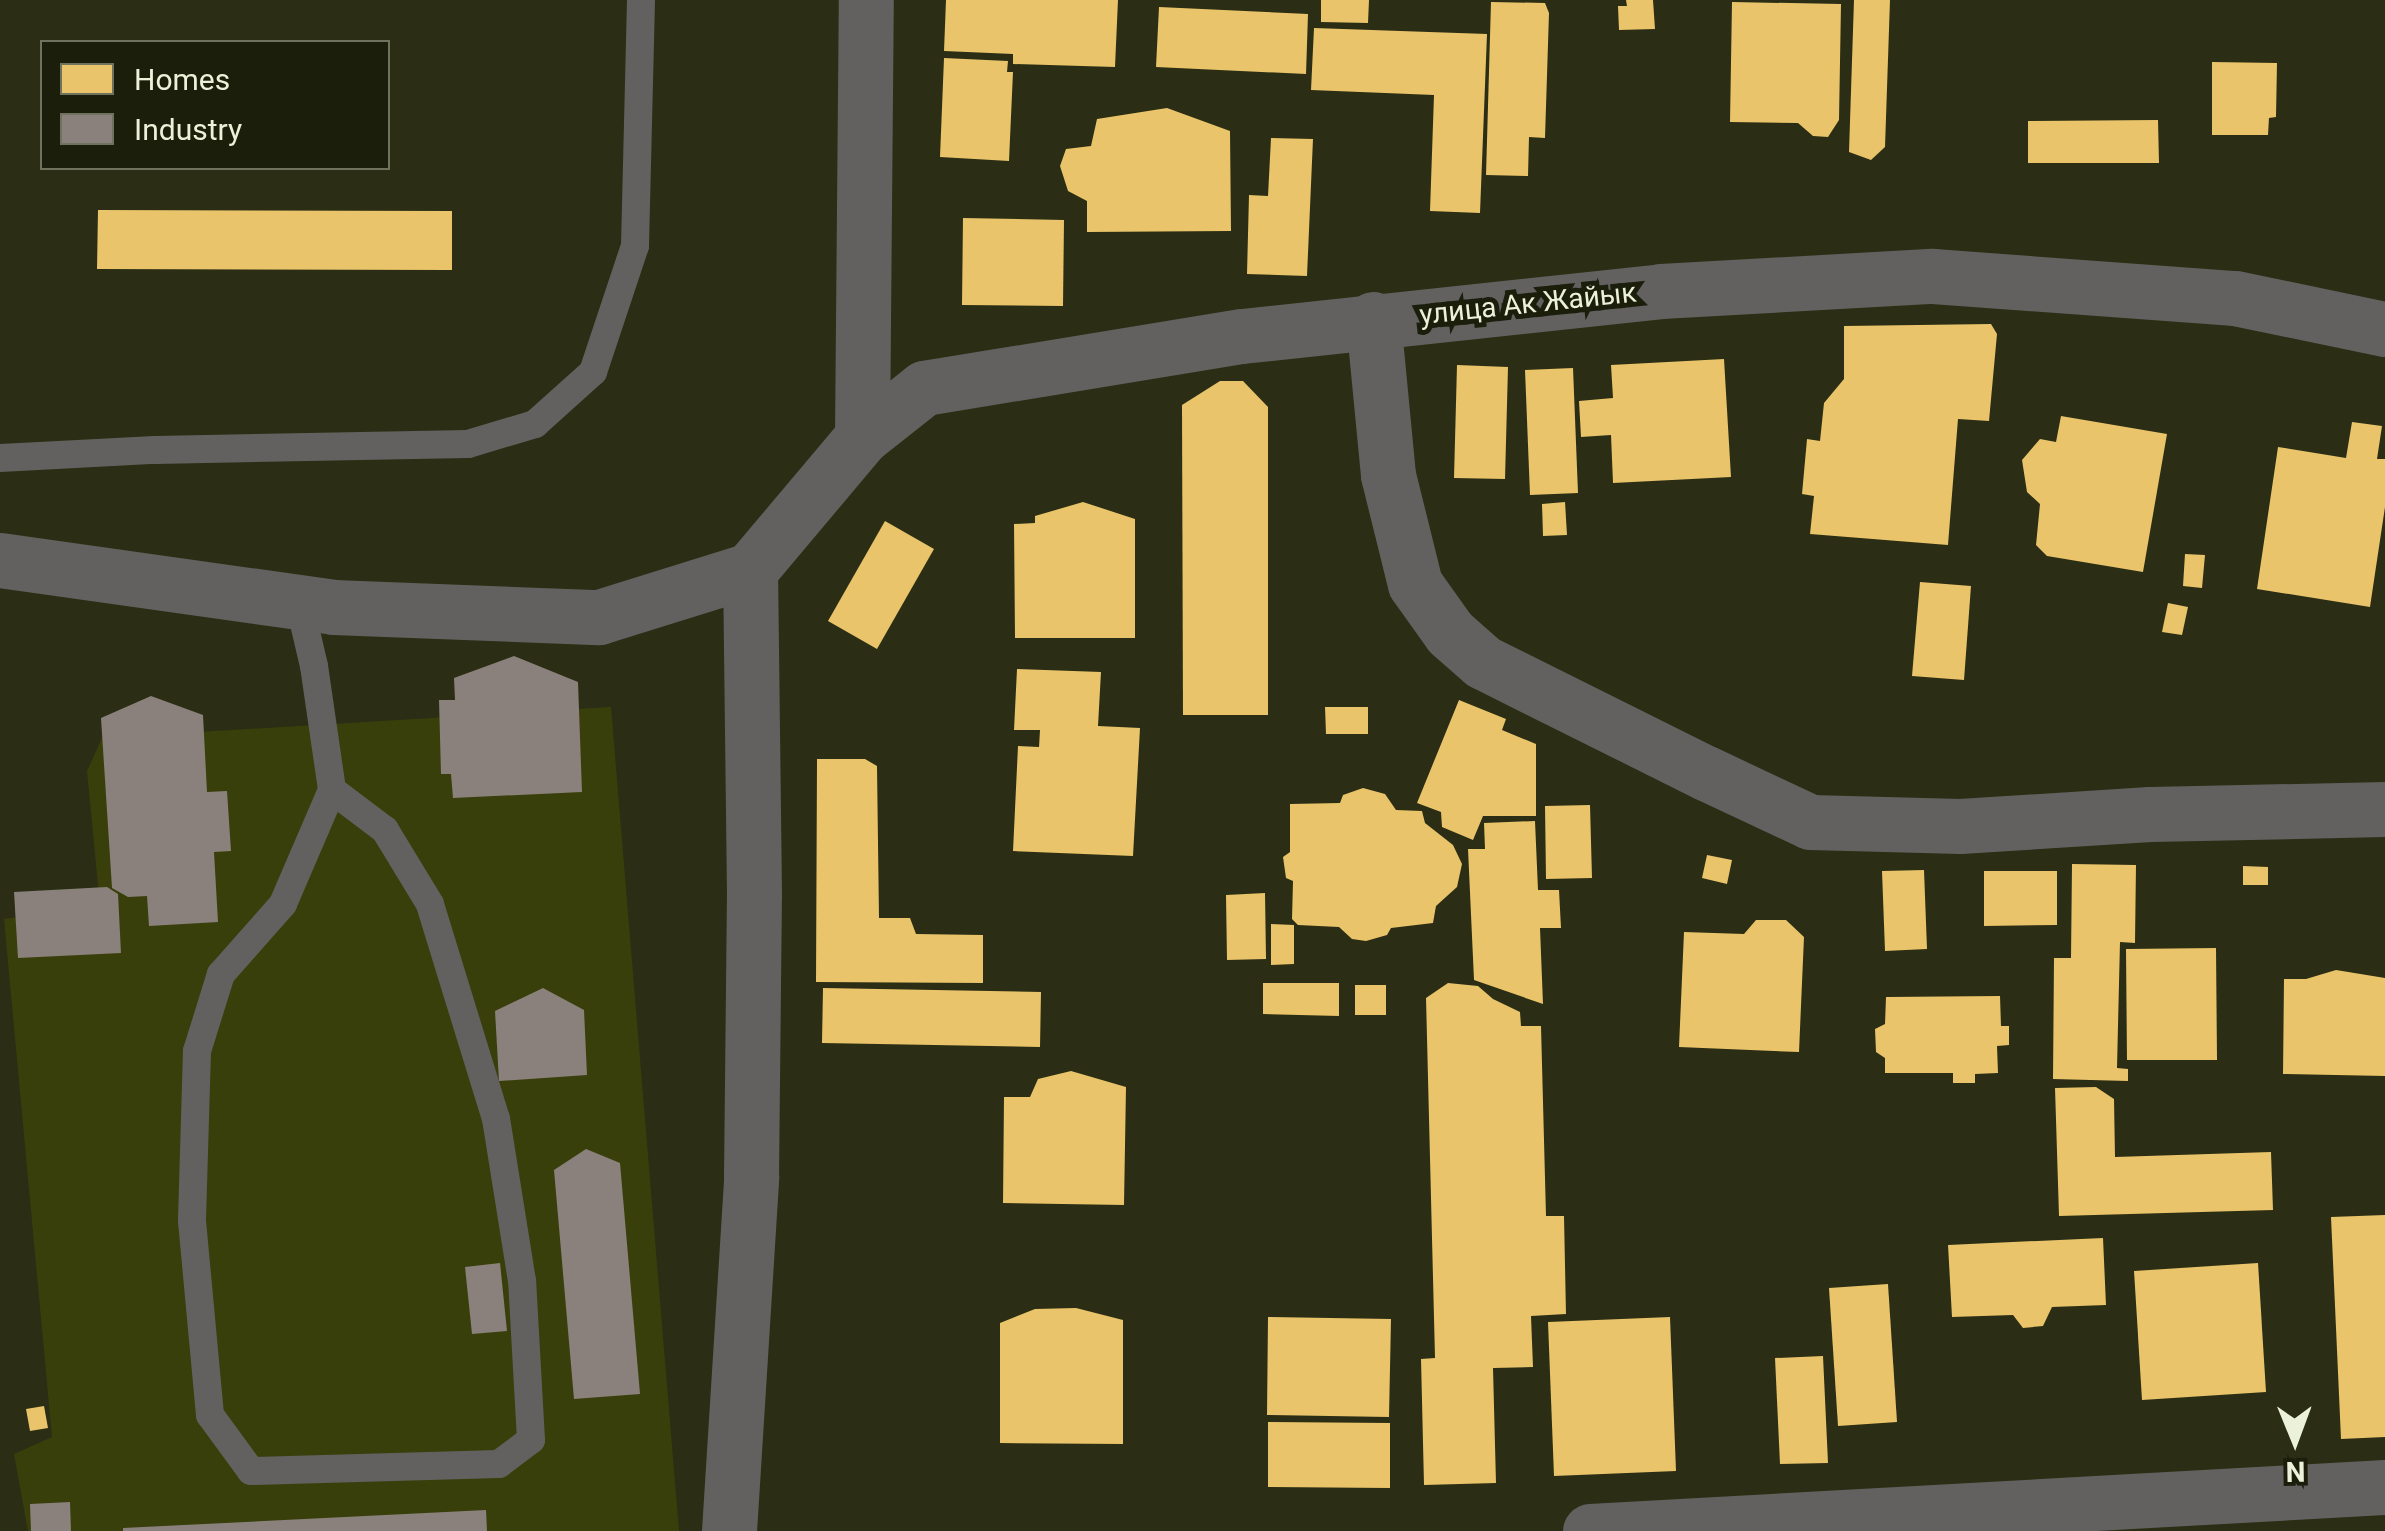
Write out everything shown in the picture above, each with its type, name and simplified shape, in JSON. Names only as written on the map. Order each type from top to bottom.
[{"type":"street","points":[[862,437],[866,0]]},
{"type":"street","name":"улица Ак Жайык","points":[[750,570],[862,437],[924,388],[1374,320],[1660,291],[1933,276],[2235,298],[2385,330]]},
{"type":"street","points":[[1374,320],[1388,475],[1415,584],[1450,634],[1483,662],[1706,773],[1810,822],[1960,826],[2150,814],[2385,809]]},
{"type":"street","points":[[0,560],[298,602],[599,617],[750,570],[754,894],[751,1177],[728,1531]]},
{"type":"street","points":[[1590,1531],[2385,1487]]},
{"type":"lane","points":[[0,458],[154,450],[468,444],[535,424],[593,372],[636,246],[641,0]]},
{"type":"lane","points":[[298,602],[314,666],[332,790],[283,904],[221,974],[197,1052],[192,1221],[210,1415],[251,1471],[499,1464],[531,1440],[522,1281],[496,1119],[430,904],[386,830],[332,790]]},
{"type":"shaded area","points":[[611,707],[679,1531],[28,1531],[14,1454],[52,1437],[4,919],[100,906],[87,771],[102,738]]},
{"type":"building: Homes","points":[[946,0],[1118,0],[1115,67],[1013,64],[1013,54],[944,51]]},
{"type":"building: Homes","points":[[1321,0],[1369,0],[1368,23],[1321,22]]},
{"type":"building: Homes","points":[[1626,0],[1653,0],[1655,29],[1619,30],[1618,6],[1627,6]]},
{"type":"building: Homes","points":[[1854,0],[1890,0],[1885,147],[1871,160],[1849,152]]},
{"type":"building: Homes","points":[[1491,2],[1545,3],[1549,13],[1545,138],[1529,137],[1528,176],[1486,175]]},
{"type":"building: Homes","points":[[1732,2],[1841,4],[1839,120],[1828,137],[1813,136],[1798,123],[1730,122]]},
{"type":"building: Homes","points":[[1159,7],[1308,14],[1306,74],[1156,67]]},
{"type":"building: Homes","points":[[1314,28],[1487,34],[1480,213],[1430,211],[1434,95],[1311,90]]},
{"type":"building: Homes","points":[[944,58],[1008,61],[1007,72],[1013,72],[1009,161],[940,157]]},
{"type":"building: Homes","points":[[2212,62],[2277,63],[2276,117],[2269,118],[2268,135],[2212,135]]},
{"type":"building: Homes","points":[[1167,108],[1230,131],[1231,231],[1087,232],[1087,201],[1068,191],[1060,166],[1066,149],[1091,146],[1097,119]]},
{"type":"building: Homes","points":[[2158,120],[2159,163],[2028,163],[2028,121]]},
{"type":"building: Homes","points":[[1271,138],[1313,139],[1307,276],[1247,274],[1249,195],[1268,196]]},
{"type":"building: Homes","points":[[98,210],[452,211],[452,270],[97,269]]},
{"type":"building: Homes","points":[[963,218],[1064,220],[1063,306],[962,305]]},
{"type":"building: Homes","points":[[1991,324],[1997,334],[1989,421],[1958,419],[1948,545],[1810,534],[1814,496],[1802,494],[1807,439],[1820,441],[1824,403],[1844,379],[1844,326]]},
{"type":"building: Homes","points":[[1724,359],[1731,477],[1613,483],[1611,435],[1581,437],[1579,401],[1613,398],[1611,365]]},
{"type":"building: Homes","points":[[1457,365],[1508,367],[1505,479],[1454,478]]},
{"type":"building: Homes","points":[[1573,368],[1578,493],[1530,495],[1525,370]]},
{"type":"building: Homes","points":[[1220,381],[1243,381],[1268,407],[1268,715],[1183,715],[1182,405]]},
{"type":"building: Homes","points":[[2061,416],[2167,434],[2143,572],[2047,556],[2036,545],[2040,504],[2027,492],[2022,460],[2040,439],[2056,442]]},
{"type":"building: Homes","points":[[2352,422],[2382,426],[2377,459],[2385,459],[2385,507],[2370,607],[2257,589],[2278,447],[2346,458]]},
{"type":"building: Homes","points":[[1083,502],[1135,519],[1135,638],[1015,638],[1014,524],[1035,523],[1035,516]]},
{"type":"building: Homes","points":[[1565,502],[1567,535],[1543,536],[1542,504]]},
{"type":"building: Homes","points":[[885,521],[934,549],[877,649],[828,621]]},
{"type":"building: Homes","points":[[2185,554],[2205,555],[2202,588],[2183,586]]},
{"type":"building: Homes","points":[[1920,582],[1971,586],[1964,680],[1912,676]]},
{"type":"building: Homes","points":[[2168,603],[2188,607],[2182,635],[2162,632]]},
{"type":"building: Homes","points":[[1017,669],[1101,672],[1098,726],[1140,728],[1133,856],[1013,851],[1018,746],[1039,747],[1040,730],[1014,730]]},
{"type":"building: Homes","points":[[1459,700],[1506,719],[1502,730],[1536,744],[1536,816],[1483,816],[1473,840],[1442,827],[1441,812],[1417,803]]},
{"type":"building: Homes","points":[[1325,707],[1368,707],[1368,734],[1326,734]]},
{"type":"building: Homes","points":[[817,759],[865,759],[877,766],[879,918],[910,918],[916,934],[983,935],[983,983],[816,982]]},
{"type":"building: Homes","points":[[1363,788],[1385,794],[1396,810],[1422,811],[1425,823],[1453,845],[1462,864],[1457,887],[1436,906],[1433,923],[1391,928],[1387,935],[1366,941],[1352,939],[1339,927],[1298,925],[1292,919],[1293,881],[1286,878],[1283,857],[1290,852],[1290,804],[1340,803],[1343,795]]},
{"type":"building: Homes","points":[[1590,805],[1592,878],[1546,879],[1545,806]]},
{"type":"building: Homes","points":[[1535,821],[1538,890],[1559,890],[1561,928],[1540,928],[1543,1004],[1474,980],[1468,849],[1485,849],[1484,823]]},
{"type":"building: Homes","points":[[1707,855],[1732,860],[1727,884],[1702,878]]},
{"type":"building: Homes","points":[[2072,864],[2136,865],[2135,943],[2120,942],[2117,1068],[2128,1069],[2128,1081],[2053,1079],[2054,958],[2071,958]]},
{"type":"building: Homes","points":[[2243,866],[2268,867],[2268,885],[2243,885]]},
{"type":"building: Homes","points":[[1924,870],[1927,949],[1885,951],[1882,871]]},
{"type":"building: Homes","points":[[1984,871],[2057,871],[2057,925],[1984,926]]},
{"type":"building: Homes","points":[[1265,893],[1266,959],[1227,960],[1226,895]]},
{"type":"building: Homes","points":[[1756,920],[1786,920],[1804,937],[1799,1052],[1679,1047],[1684,932],[1744,934]]},
{"type":"building: Homes","points":[[1271,924],[1294,925],[1294,964],[1271,965]]},
{"type":"building: Homes","points":[[2216,948],[2217,1060],[2127,1060],[2126,949]]},
{"type":"building: Homes","points":[[2336,970],[2385,978],[2385,1076],[2283,1074],[2284,979],[2306,979]]},
{"type":"building: Homes","points":[[1263,983],[1339,983],[1339,1016],[1263,1014]]},
{"type":"building: Homes","points":[[1448,983],[1478,986],[1493,999],[1520,1012],[1521,1026],[1541,1026],[1546,1216],[1564,1216],[1566,1314],[1531,1316],[1533,1367],[1493,1368],[1496,1483],[1424,1485],[1421,1359],[1435,1358],[1426,998]]},
{"type":"building: Homes","points":[[1355,985],[1386,985],[1386,1015],[1355,1015]]},
{"type":"building: Homes","points":[[823,988],[1041,992],[1040,1047],[822,1043]]},
{"type":"building: Homes","points":[[2000,996],[2001,1026],[2009,1026],[2009,1045],[1997,1046],[1998,1073],[1975,1074],[1975,1083],[1953,1083],[1953,1073],[1885,1073],[1885,1058],[1876,1052],[1875,1029],[1885,1024],[1886,997]]},
{"type":"building: Homes","points":[[1071,1071],[1126,1087],[1124,1205],[1003,1203],[1004,1097],[1030,1097],[1038,1079]]},
{"type":"building: Homes","points":[[2096,1087],[2114,1099],[2115,1157],[2271,1152],[2273,1210],[2059,1216],[2055,1088]]},
{"type":"building: Homes","points":[[2385,1215],[2385,1437],[2341,1439],[2331,1217]]},
{"type":"building: Homes","points":[[2103,1238],[2106,1305],[2052,1307],[2043,1326],[2023,1328],[2013,1315],[1952,1317],[1948,1245]]},
{"type":"building: Homes","points":[[2258,1263],[2266,1392],[2142,1400],[2134,1271]]},
{"type":"building: Homes","points":[[1888,1284],[1897,1422],[1838,1426],[1829,1288]]},
{"type":"building: Homes","points":[[1076,1308],[1123,1320],[1123,1444],[1000,1443],[1000,1323],[1035,1309]]},
{"type":"building: Homes","points":[[1268,1317],[1391,1319],[1389,1417],[1267,1415]]},
{"type":"building: Homes","points":[[1670,1317],[1676,1471],[1554,1476],[1548,1322]]},
{"type":"building: Homes","points":[[1823,1356],[1828,1463],[1780,1464],[1775,1358]]},
{"type":"building: Homes","points":[[44,1406],[48,1428],[30,1431],[26,1409]]},
{"type":"building: Homes","points":[[1268,1422],[1390,1423],[1390,1488],[1268,1487]]},
{"type":"building: Industry","points":[[514,656],[578,682],[582,792],[453,798],[451,774],[441,774],[439,700],[455,700],[454,678]]},
{"type":"building: Industry","points":[[151,696],[203,715],[207,792],[227,791],[231,851],[214,852],[218,922],[149,926],[147,896],[128,897],[112,888],[101,718]]},
{"type":"building: Industry","points":[[107,887],[118,894],[121,953],[18,958],[14,892]]},
{"type":"building: Industry","points":[[543,988],[584,1010],[587,1075],[499,1081],[495,1011]]},
{"type":"building: Industry","points":[[586,1149],[620,1163],[640,1394],[574,1399],[554,1170]]},
{"type":"building: Industry","points":[[500,1263],[507,1331],[472,1334],[465,1267]]},
{"type":"building: Industry","points":[[70,1502],[71,1531],[31,1531],[30,1504]]},
{"type":"building: Industry","points":[[486,1510],[487,1531],[123,1531],[123,1528]]}]
